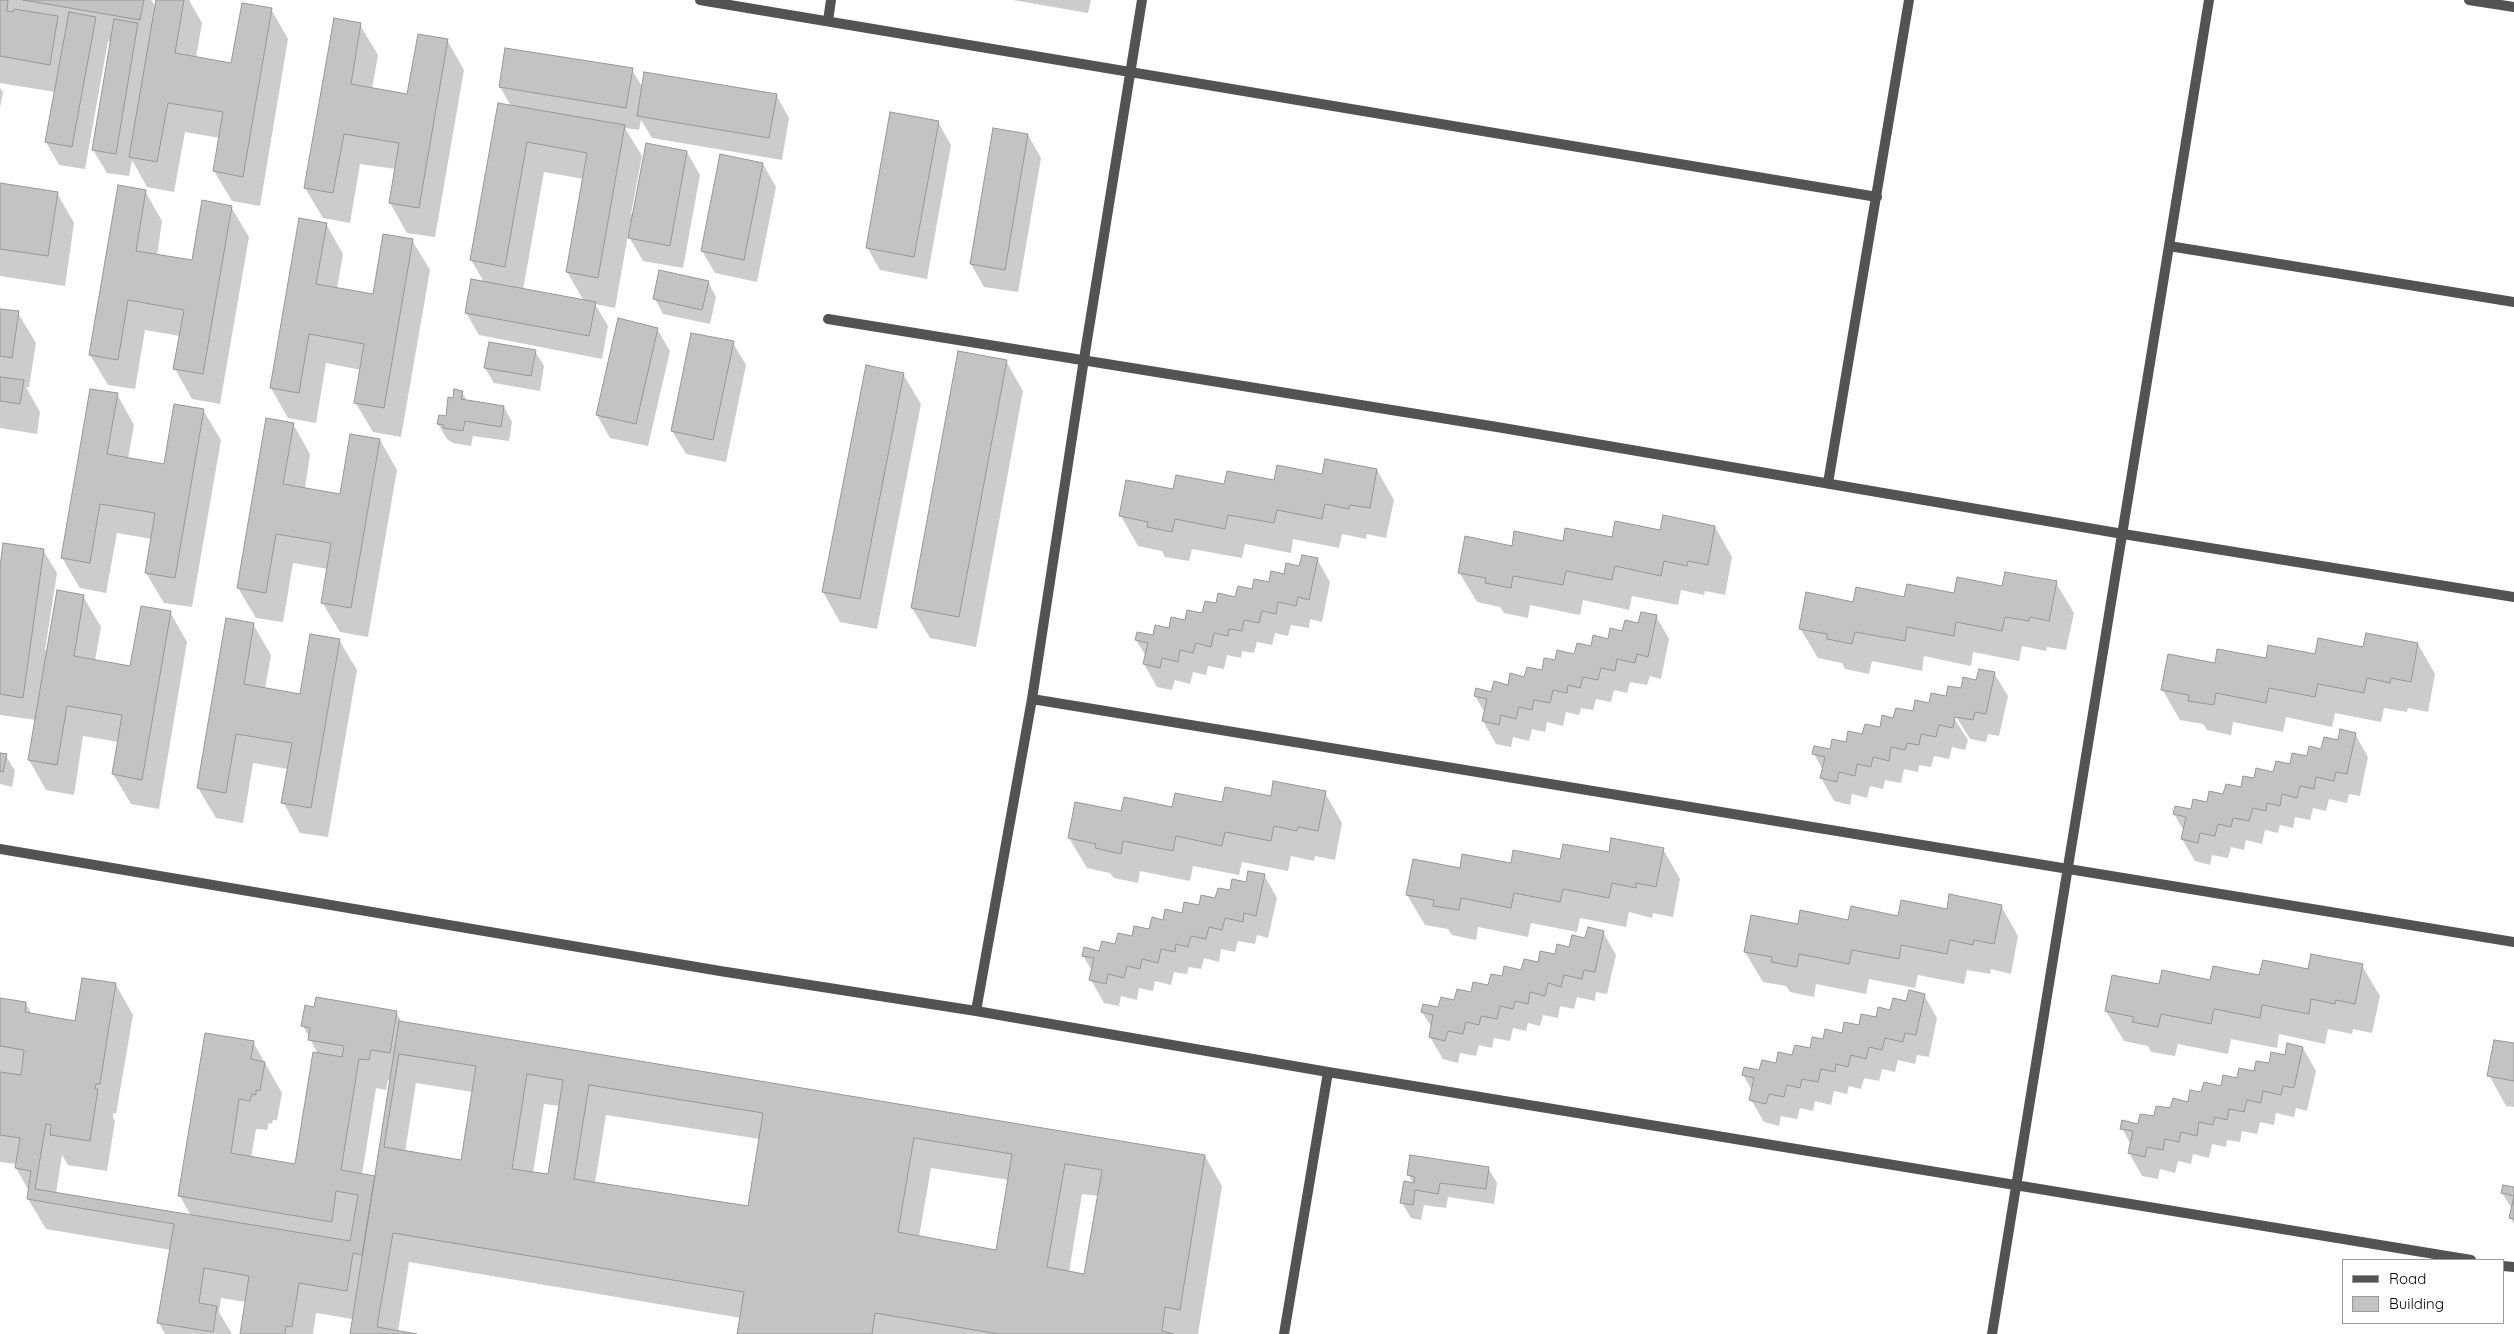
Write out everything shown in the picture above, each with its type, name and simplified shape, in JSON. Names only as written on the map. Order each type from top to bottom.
[{"type":"street","points":[[700,0],[1877,196]]},
{"type":"street","points":[[828,21],[831,0]]},
{"type":"street","points":[[976,1011],[1032,699],[1142,0]]},
{"type":"street","points":[[1828,483],[1909,0]]},
{"type":"street","points":[[1992,1334],[2209,0]]},
{"type":"street","points":[[2469,0],[2514,7]]},
{"type":"street","points":[[2170,246],[2514,302]]},
{"type":"street","points":[[828,319],[1084,359],[2123,534],[2514,597]]},
{"type":"street","points":[[1032,699],[2514,942]]},
{"type":"street","points":[[0,850],[710,970],[976,1011],[1328,1072],[2465,1259]]},
{"type":"street","points":[[1284,1334],[1328,1072]]},
{"type":"building","points":[[0,0],[8,0],[7,11],[13,12],[14,9],[58,16],[50,65],[0,56]]},
{"type":"building","points":[[23,0],[144,0],[140,20]]},
{"type":"building","points":[[156,0],[184,0],[175,53],[231,63],[242,3],[272,8],[243,177],[213,171],[223,112],[168,103],[157,162],[129,157]]},
{"type":"building","points":[[69,12],[96,17],[72,147],[45,142]]},
{"type":"building","points":[[334,18],[361,23],[351,84],[407,94],[418,34],[448,39],[419,208],[389,203],[399,143],[344,134],[333,193],[304,188]]},
{"type":"building","points":[[114,19],[138,23],[116,154],[92,150]]},
{"type":"building","points":[[505,48],[633,68],[626,108],[499,87]]},
{"type":"building","points":[[644,72],[777,94],[769,138],[637,116]]},
{"type":"building","points":[[498,103],[625,125],[598,278],[566,272],[587,153],[527,142],[505,267],[470,260]]},
{"type":"building","points":[[890,112],[939,121],[914,257],[866,248]]},
{"type":"building","points":[[993,128],[1028,134],[1005,270],[970,264]]},
{"type":"building","points":[[646,143],[687,151],[670,246],[628,238]]},
{"type":"building","points":[[720,154],[763,163],[744,260],[701,251]]},
{"type":"building","points":[[0,183],[58,192],[48,256],[0,249]]},
{"type":"building","points":[[118,185],[146,190],[136,251],[192,260],[202,200],[232,206],[203,374],[173,369],[184,310],[128,300],[118,360],[89,355]]},
{"type":"building","points":[[299,218],[327,223],[316,284],[373,294],[383,234],[413,239],[384,408],[354,403],[364,344],[309,334],[299,393],[270,388]]},
{"type":"building","points":[[659,270],[709,281],[702,310],[653,299]]},
{"type":"building","points":[[471,279],[596,302],[589,336],[465,313]]},
{"type":"building","points":[[0,309],[19,311],[12,358],[0,356]]},
{"type":"building","points":[[618,318],[658,328],[636,424],[596,415]]},
{"type":"building","points":[[691,333],[734,341],[713,440],[671,431]]},
{"type":"building","points":[[489,342],[536,350],[531,376],[484,368]]},
{"type":"building","points":[[958,351],[1007,360],[959,617],[911,608]]},
{"type":"building","points":[[866,365],[904,373],[860,599],[822,592]]},
{"type":"building","points":[[0,377],[24,380],[20,404],[0,401]]},
{"type":"building","points":[[90,389],[118,393],[107,454],[164,464],[174,404],[204,409],[175,578],[145,573],[155,513],[100,504],[90,563],[61,558]]},
{"type":"building","points":[[454,389],[463,391],[461,399],[504,406],[501,427],[465,421],[463,431],[443,428],[444,425],[437,424],[439,415],[446,416],[448,397],[453,398]]},
{"type":"building","points":[[266,418],[294,423],[283,484],[340,494],[350,434],[380,439],[351,608],[321,603],[331,543],[276,534],[266,593],[237,588]]},
{"type":"building","points":[[1325,459],[1377,469],[1370,508],[1350,505],[1349,509],[1325,504],[1322,519],[1277,510],[1274,523],[1228,515],[1225,529],[1175,519],[1172,532],[1147,527],[1148,522],[1119,516],[1126,480],[1173,489],[1176,475],[1224,484],[1227,471],[1274,480],[1277,465],[1322,474]]},
{"type":"building","points":[[1663,515],[1715,526],[1708,565],[1688,561],[1687,566],[1664,561],[1661,576],[1615,566],[1612,580],[1566,571],[1563,585],[1513,576],[1511,588],[1485,583],[1486,578],[1458,573],[1465,536],[1512,546],[1514,531],[1563,541],[1565,528],[1612,537],[1615,521],[1660,530]]},
{"type":"building","points":[[3,543],[44,549],[23,698],[0,694],[0,567]]},
{"type":"building","points":[[1302,555],[1318,558],[1309,600],[1298,597],[1296,606],[1278,602],[1276,614],[1262,611],[1259,623],[1244,620],[1242,631],[1229,629],[1228,636],[1214,633],[1211,647],[1196,643],[1193,653],[1180,650],[1178,662],[1162,658],[1160,668],[1143,664],[1148,643],[1135,640],[1137,632],[1153,635],[1155,625],[1169,628],[1171,617],[1185,620],[1187,610],[1202,613],[1205,601],[1216,603],[1218,593],[1235,597],[1238,586],[1252,589],[1254,579],[1269,582],[1271,571],[1284,574],[1286,563],[1299,566]]},
{"type":"building","points":[[2005,572],[2057,581],[2049,621],[2030,617],[2029,621],[2005,617],[2002,631],[1956,622],[1954,636],[1907,627],[1905,641],[1855,632],[1852,644],[1827,639],[1827,634],[1799,629],[1806,592],[1853,602],[1856,587],[1904,597],[1907,584],[1954,593],[1957,577],[2002,586]]},
{"type":"building","points":[[57,590],[84,595],[74,656],[130,666],[141,606],[171,611],[142,780],[112,774],[122,715],[67,706],[57,765],[28,760]]},
{"type":"building","points":[[1641,612],[1657,615],[1648,657],[1637,654],[1635,663],[1617,659],[1615,671],[1601,668],[1598,680],[1583,677],[1580,688],[1568,685],[1567,693],[1553,690],[1550,703],[1534,700],[1532,710],[1519,707],[1516,719],[1501,715],[1499,725],[1482,721],[1487,699],[1474,696],[1476,688],[1491,692],[1494,681],[1508,685],[1510,673],[1524,677],[1527,667],[1542,670],[1544,658],[1555,660],[1557,650],[1574,654],[1577,643],[1591,646],[1593,635],[1608,639],[1610,628],[1622,631],[1625,620],[1638,623]]},
{"type":"building","points":[[226,618],[254,623],[244,684],[300,694],[310,634],[340,639],[311,808],[281,803],[292,743],[236,734],[226,793],[197,788]]},
{"type":"building","points":[[2366,633],[2418,643],[2411,682],[2391,678],[2390,683],[2367,678],[2364,693],[2318,684],[2315,697],[2269,688],[2266,703],[2216,693],[2214,705],[2188,701],[2189,695],[2161,690],[2168,654],[2215,663],[2217,649],[2266,658],[2268,645],[2315,654],[2318,638],[2363,647]]},
{"type":"building","points":[[1979,669],[1995,672],[1986,714],[1975,712],[1973,720],[1955,717],[1953,728],[1939,725],[1936,737],[1921,734],[1919,745],[1907,743],[1905,750],[1891,747],[1889,761],[1873,757],[1871,767],[1857,764],[1855,776],[1839,772],[1837,782],[1820,778],[1825,757],[1812,754],[1814,746],[1830,749],[1832,739],[1846,742],[1848,731],[1862,734],[1865,724],[1880,727],[1882,715],[1893,718],[1896,708],[1913,711],[1915,700],[1929,703],[1931,693],[1946,696],[1948,686],[1961,688],[1963,677],[1976,680]]},
{"type":"building","points":[[2340,729],[2356,733],[2347,774],[2336,772],[2334,781],[2316,777],[2314,789],[2300,786],[2297,798],[2282,794],[2280,806],[2267,803],[2266,811],[2253,808],[2249,821],[2233,818],[2231,827],[2218,824],[2215,836],[2200,833],[2198,843],[2181,839],[2186,817],[2173,814],[2175,806],[2191,809],[2193,799],[2207,802],[2209,791],[2223,794],[2226,784],[2241,787],[2243,776],[2254,778],[2256,768],[2273,772],[2276,761],[2290,764],[2292,753],[2307,756],[2309,746],[2321,749],[2324,737],[2338,740]]},
{"type":"building","points":[[0,753],[7,754],[3,772],[0,771]]},
{"type":"building","points":[[1273,781],[1326,791],[1318,831],[1298,827],[1297,831],[1274,826],[1271,841],[1225,832],[1222,846],[1176,836],[1173,851],[1123,841],[1121,854],[1095,848],[1096,844],[1068,838],[1075,802],[1121,811],[1124,797],[1172,807],[1175,793],[1222,802],[1225,787],[1271,796]]},
{"type":"building","points":[[1611,838],[1664,848],[1656,887],[1636,883],[1636,888],[1612,883],[1609,898],[1563,889],[1560,902],[1514,893],[1511,908],[1461,898],[1459,910],[1433,906],[1434,900],[1406,895],[1413,859],[1460,868],[1462,854],[1511,863],[1513,850],[1560,859],[1563,844],[1609,852]]},
{"type":"building","points":[[1248,871],[1265,874],[1256,916],[1244,913],[1243,922],[1225,918],[1222,930],[1209,927],[1206,939],[1191,936],[1188,947],[1176,944],[1175,952],[1161,949],[1158,963],[1142,959],[1140,969],[1127,966],[1124,978],[1108,974],[1106,984],[1089,980],[1094,958],[1082,956],[1084,947],[1099,951],[1102,941],[1115,944],[1118,933],[1132,936],[1134,926],[1149,929],[1152,917],[1163,920],[1165,909],[1182,913],[1184,902],[1199,905],[1201,895],[1215,898],[1218,888],[1230,890],[1232,879],[1246,882]]},
{"type":"building","points":[[1949,894],[2002,905],[1994,944],[1974,940],[1973,945],[1950,940],[1947,954],[1901,945],[1899,959],[1852,950],[1849,964],[1799,954],[1797,967],[1771,962],[1772,957],[1744,952],[1751,915],[1798,924],[1800,910],[1848,920],[1851,906],[1898,916],[1901,900],[1947,909]]},
{"type":"building","points":[[1588,927],[1604,931],[1595,972],[1584,970],[1582,979],[1564,975],[1561,987],[1548,983],[1545,996],[1530,992],[1528,1004],[1515,1001],[1513,1009],[1500,1006],[1497,1019],[1481,1016],[1479,1025],[1466,1022],[1463,1034],[1448,1031],[1445,1041],[1429,1037],[1433,1015],[1421,1012],[1423,1004],[1438,1007],[1441,997],[1454,1000],[1457,989],[1471,992],[1473,982],[1488,985],[1491,974],[1502,976],[1504,966],[1521,970],[1524,959],[1538,962],[1540,951],[1555,954],[1557,944],[1569,947],[1572,935],[1585,938]]},
{"type":"building","points":[[2311,954],[2363,964],[2355,1004],[2336,1000],[2335,1004],[2311,999],[2309,1014],[2262,1005],[2260,1018],[2214,1009],[2211,1024],[2161,1014],[2158,1027],[2132,1022],[2134,1017],[2105,1011],[2112,975],[2159,984],[2162,970],[2210,980],[2213,966],[2259,975],[2263,960],[2308,969]]},
{"type":"building","points":[[82,978],[116,983],[100,1084],[96,1084],[95,1089],[98,1089],[90,1141],[50,1135],[51,1125],[46,1124],[35,1189],[350,1241],[358,1195],[336,1191],[332,1222],[178,1196],[205,1033],[254,1041],[251,1059],[265,1062],[260,1091],[256,1090],[256,1095],[252,1094],[250,1101],[239,1099],[231,1153],[295,1164],[313,1052],[342,1057],[344,1046],[308,1040],[310,1028],[301,1026],[305,1005],[314,1007],[316,997],[397,1011],[390,1053],[371,1050],[369,1060],[359,1059],[341,1170],[375,1176],[362,1255],[353,1253],[347,1291],[299,1283],[292,1327],[286,1326],[285,1334],[240,1334],[249,1276],[204,1268],[199,1303],[217,1306],[213,1332],[157,1323],[174,1224],[27,1199],[31,1171],[15,1168],[20,1138],[0,1135],[0,1072],[21,1075],[24,1050],[0,1046],[0,998],[26,1002],[25,1012],[75,1021]]},
{"type":"building","points":[[1909,990],[1925,994],[1916,1035],[1905,1033],[1903,1042],[1885,1038],[1882,1050],[1869,1047],[1866,1059],[1851,1055],[1848,1067],[1836,1064],[1835,1072],[1821,1069],[1818,1082],[1802,1079],[1800,1088],[1787,1085],[1784,1097],[1769,1094],[1766,1104],[1749,1100],[1754,1078],[1742,1075],[1744,1067],[1759,1070],[1762,1060],[1776,1063],[1778,1052],[1792,1055],[1795,1045],[1810,1048],[1812,1037],[1823,1039],[1825,1029],[1842,1033],[1844,1022],[1859,1025],[1861,1014],[1876,1017],[1878,1007],[1890,1010],[1893,998],[1906,1001]]},
{"type":"building","points":[[399,1021],[1205,1155],[1180,1310],[1165,1307],[1162,1331],[1174,1334],[998,1334],[875,1313],[872,1334],[737,1334],[744,1292],[393,1233],[377,1327],[417,1334],[350,1334]],"holes":[[[399,1054],[476,1066],[461,1160],[384,1147]],[[527,1074],[563,1080],[548,1174],[512,1169]],[[589,1085],[763,1113],[748,1206],[574,1179]],[[914,1138],[1012,1154],[996,1250],[898,1232]],[[1065,1164],[1102,1170],[1084,1274],[1047,1267]]]},
{"type":"building","points":[[2494,1040],[2514,1043],[2514,1081],[2487,1076]]},
{"type":"building","points":[[2287,1043],[2303,1047],[2294,1088],[2283,1086],[2281,1095],[2263,1091],[2261,1103],[2247,1100],[2244,1112],[2229,1109],[2227,1120],[2215,1117],[2213,1125],[2199,1122],[2197,1136],[2181,1132],[2179,1142],[2165,1139],[2163,1150],[2147,1147],[2145,1157],[2128,1153],[2133,1131],[2120,1129],[2122,1120],[2138,1124],[2140,1114],[2154,1116],[2156,1106],[2170,1108],[2173,1098],[2188,1102],[2190,1090],[2201,1092],[2204,1082],[2221,1086],[2223,1075],[2237,1078],[2239,1068],[2254,1071],[2256,1061],[2269,1063],[2271,1052],[2285,1055]]},
{"type":"building","points":[[1410,1155],[1489,1167],[1486,1189],[1440,1183],[1438,1194],[1415,1190],[1413,1205],[1400,1203],[1404,1181],[1414,1183],[1415,1177],[1407,1175]]},
{"type":"building","points":[[2503,1185],[2514,1187],[2514,1196],[2501,1193]]},
{"type":"building","points":[[2514,1196],[2514,1219],[2509,1218]]}]
